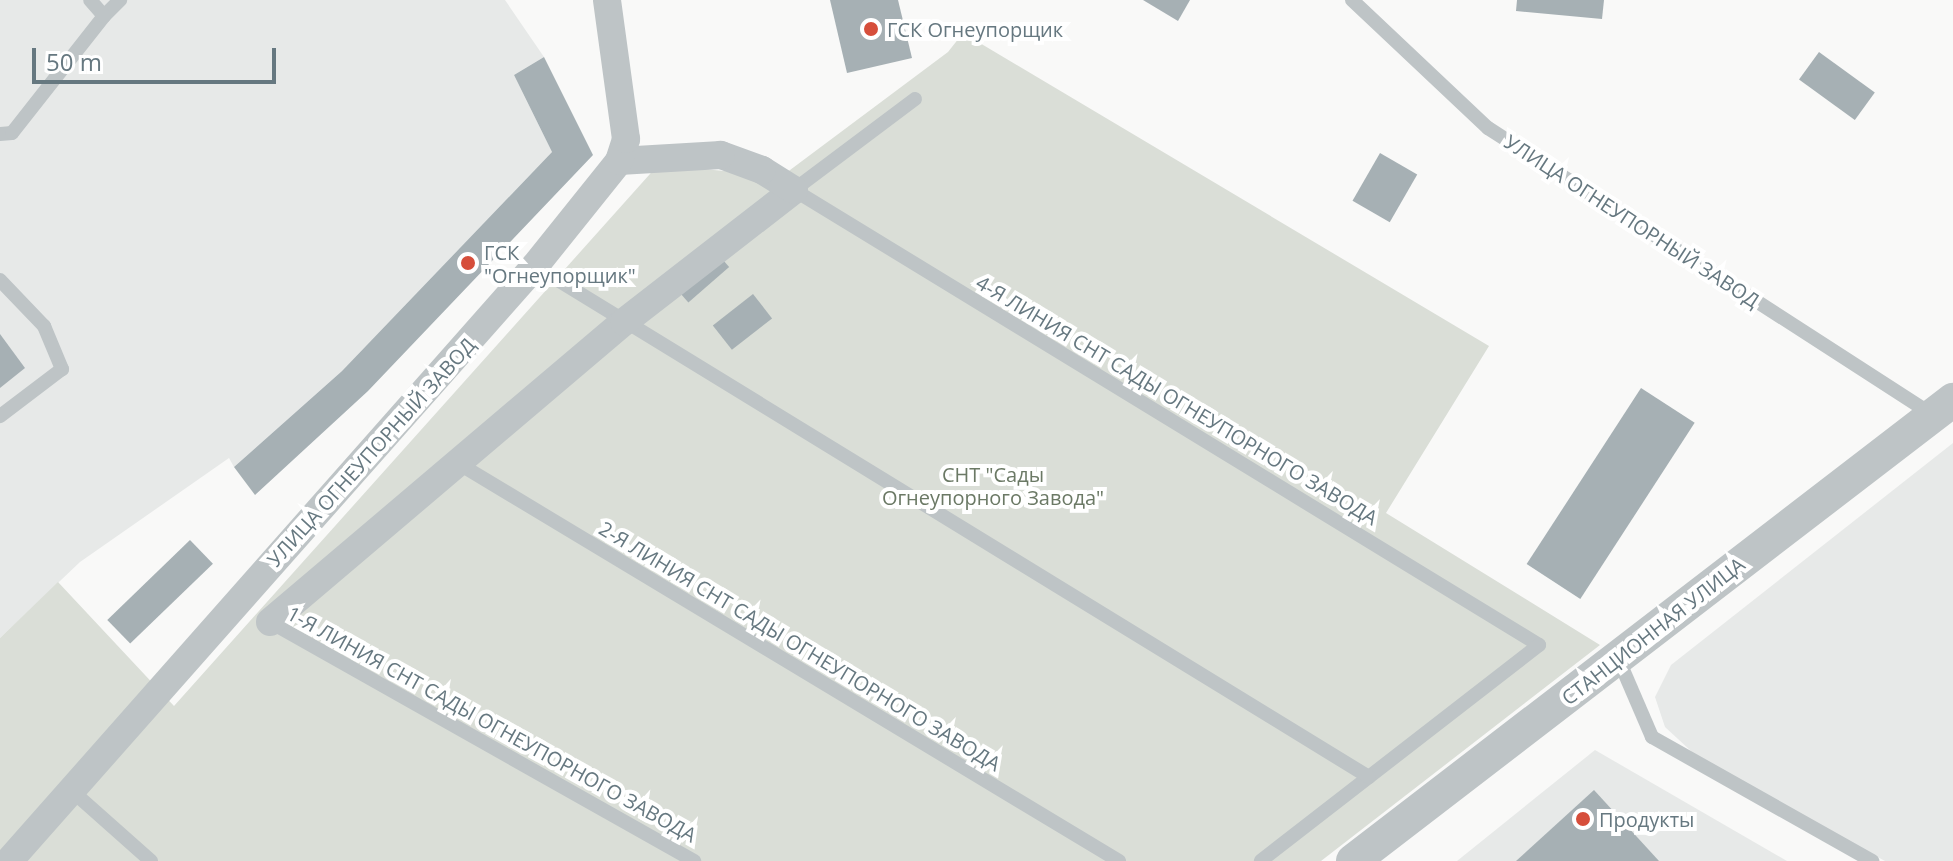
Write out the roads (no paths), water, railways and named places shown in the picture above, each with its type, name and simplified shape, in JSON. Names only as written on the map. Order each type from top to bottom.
[{"type":"street","points":[[270,622],[461,465],[624,322],[794,190],[762,170],[721,155],[619,161],[626,139],[607,0]]},
{"type":"street","name":"УЛИЦА ОГНЕУПОРНЫЙ ЗАВОД","points":[[9,861],[535,266],[619,161]]},
{"type":"street","name":"СТАНЦИОННАЯ УЛИЦА","points":[[1353,861],[1943,408]]},
{"type":"lane","points":[[90,0],[104,16]]},
{"type":"lane","points":[[0,134],[12,133],[120,0]]},
{"type":"lane","name":"УЛИЦА ОГНЕУПОРНЫЙ ЗАВОД","points":[[1352,0],[1488,128],[1943,408]]},
{"type":"lane","points":[[794,190],[915,99]]},
{"type":"lane","name":"4-Я ЛИНИЯ СНТ САДЫ ОГНЕУПОРНОГО ЗАВОДА","points":[[794,190],[1539,645],[1369,777]]},
{"type":"lane","points":[[535,266],[1369,777],[1261,861]]},
{"type":"lane","points":[[0,280],[44,326],[62,369],[0,416]]},
{"type":"lane","name":"2-Я ЛИНИЯ СНТ САДЫ ОГНЕУПОРНОГО ЗАВОДА","points":[[461,465],[1119,861]]},
{"type":"lane","name":"1-Я ЛИНИЯ СНТ САДЫ ОГНЕУПОРНОГО ЗАВОДА","points":[[270,622],[694,861]]},
{"type":"lane","points":[[1617,658],[1652,737],[1872,861]]},
{"type":"lane","points":[[71,790],[151,861]]},
{"type":"place","name":"ГСК Огнеупорщик","points":[[871,29]]},
{"type":"place","name":"ГСК \"Огнеупорщик\"","points":[[468,263]]},
{"type":"place","name":"Продукты","points":[[1583,819]]},
{"type":"park label","name":"СНТ \"Сады Огнеупорного Завода\"","points":[[993,486]]}]
